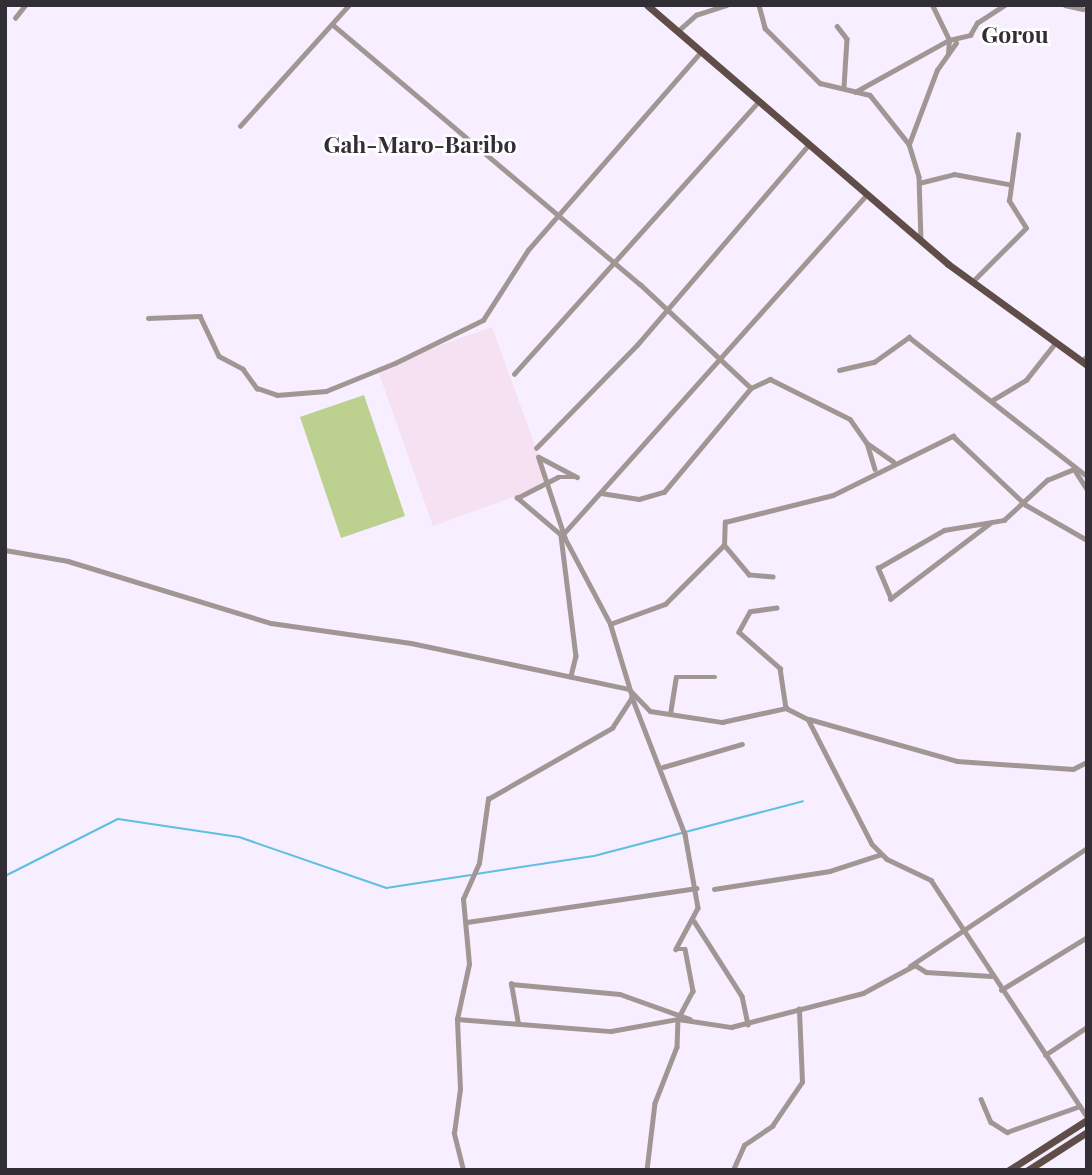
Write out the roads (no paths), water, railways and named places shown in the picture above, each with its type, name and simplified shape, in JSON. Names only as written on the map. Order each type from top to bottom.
[{"type":"main road","points":[[647,5],[807,147],[921,242],[972,282],[1085,360]]},
{"type":"main road","points":[[1009,1170],[1087,1119]]},
{"type":"main road","points":[[1028,1170],[1040,1166],[1087,1132]]},
{"type":"street","points":[[15,18],[25,5]]},
{"type":"street","points":[[240,126],[349,5]]},
{"type":"street","points":[[676,33],[696,15],[726,5]]},
{"type":"street","points":[[759,5],[765,28],[820,83],[870,95],[909,144],[919,183],[921,242]]},
{"type":"street","points":[[823,5],[831,5]]},
{"type":"street","points":[[932,5],[949,40],[948,54]]},
{"type":"street","points":[[909,144],[948,54],[956,43],[1005,5]]},
{"type":"street","points":[[1065,5],[1083,9]]},
{"type":"street","points":[[332,24],[556,218],[614,262],[751,388]]},
{"type":"street","points":[[837,26],[847,39],[844,87]]},
{"type":"street","points":[[855,92],[949,40]]},
{"type":"street","points":[[949,40],[956,43]]},
{"type":"street","points":[[148,317],[200,316],[219,356],[243,369],[257,387],[294,397],[317,393],[483,320],[556,218],[700,54]]},
{"type":"street","points":[[514,374],[757,103]]},
{"type":"street","points":[[972,282],[1026,228],[1011,207],[1008,184],[1018,135]]},
{"type":"street","points":[[536,448],[807,147]]},
{"type":"street","points":[[919,183],[954,174],[1008,184]]},
{"type":"street","points":[[563,536],[866,195]]},
{"type":"street","points":[[839,370],[874,362],[909,337],[1074,469],[1087,476]]},
{"type":"street","points":[[991,401],[1026,380],[1056,342]]},
{"type":"street","points":[[601,493],[639,499],[664,492],[751,388],[778,382],[850,419],[867,443],[875,469]]},
{"type":"street","points":[[610,624],[665,604],[724,545],[728,520],[833,495],[875,469],[893,461],[930,452],[953,436],[1026,505],[1087,540]]},
{"type":"street","points":[[867,443],[893,461]]},
{"type":"street","points":[[571,676],[576,656],[563,536],[547,482],[538,457],[577,477],[558,477],[547,482],[520,494],[518,501],[563,536],[610,624],[629,689],[663,767],[696,888],[694,921],[676,949],[685,949],[693,982],[678,1019],[677,1046],[652,1115],[647,1170]]},
{"type":"street","points":[[1074,469],[1087,489]]},
{"type":"street","points":[[991,523],[944,530],[878,568],[891,599],[895,600],[991,523],[1026,505],[1047,480],[1074,469]]},
{"type":"street","points":[[724,545],[749,575],[773,577]]},
{"type":"street","points":[[5,550],[68,561],[271,623],[571,676],[629,689],[650,711],[722,722],[786,708],[808,719],[957,761],[1073,769],[1087,762]]},
{"type":"street","points":[[777,608],[750,612],[739,632],[780,668],[786,708]]},
{"type":"street","points":[[670,714],[676,677],[715,677]]},
{"type":"street","points":[[463,1170],[454,1133],[460,1089],[457,1019],[469,964],[463,899],[479,863],[488,799],[612,728],[632,697]]},
{"type":"street","points":[[808,719],[821,735],[827,766],[880,855],[928,876],[959,928],[1087,1119]]},
{"type":"street","points":[[663,767],[742,744]]},
{"type":"street","points":[[897,977],[959,928],[1087,848]]},
{"type":"street","points":[[713,889],[830,871],[880,855]]},
{"type":"street","points":[[467,922],[696,888]]},
{"type":"street","points":[[694,921],[742,996],[748,1024]]},
{"type":"street","points":[[1001,990],[1087,937]]},
{"type":"street","points":[[457,1019],[611,1031],[678,1019],[748,1024],[863,993],[915,965],[926,972],[991,976]]},
{"type":"street","points":[[518,1024],[511,984],[603,991],[681,1012],[690,1019]]},
{"type":"street","points":[[733,1170],[744,1145],[772,1126],[802,1082],[799,1009]]},
{"type":"street","points":[[1045,1055],[1087,1027]]},
{"type":"street","points":[[981,1099],[991,1122],[1007,1132],[1080,1106]]},
{"type":"waterway","points":[[476,874],[594,856],[803,801]]},
{"type":"waterway","points":[[5,876],[118,819],[239,837],[386,888],[471,875]]},
{"type":"district","name":"Gorou","points":[[1015,34]]},
{"type":"district","name":"Gah-Maro-Baribo","points":[[420,144]]}]
